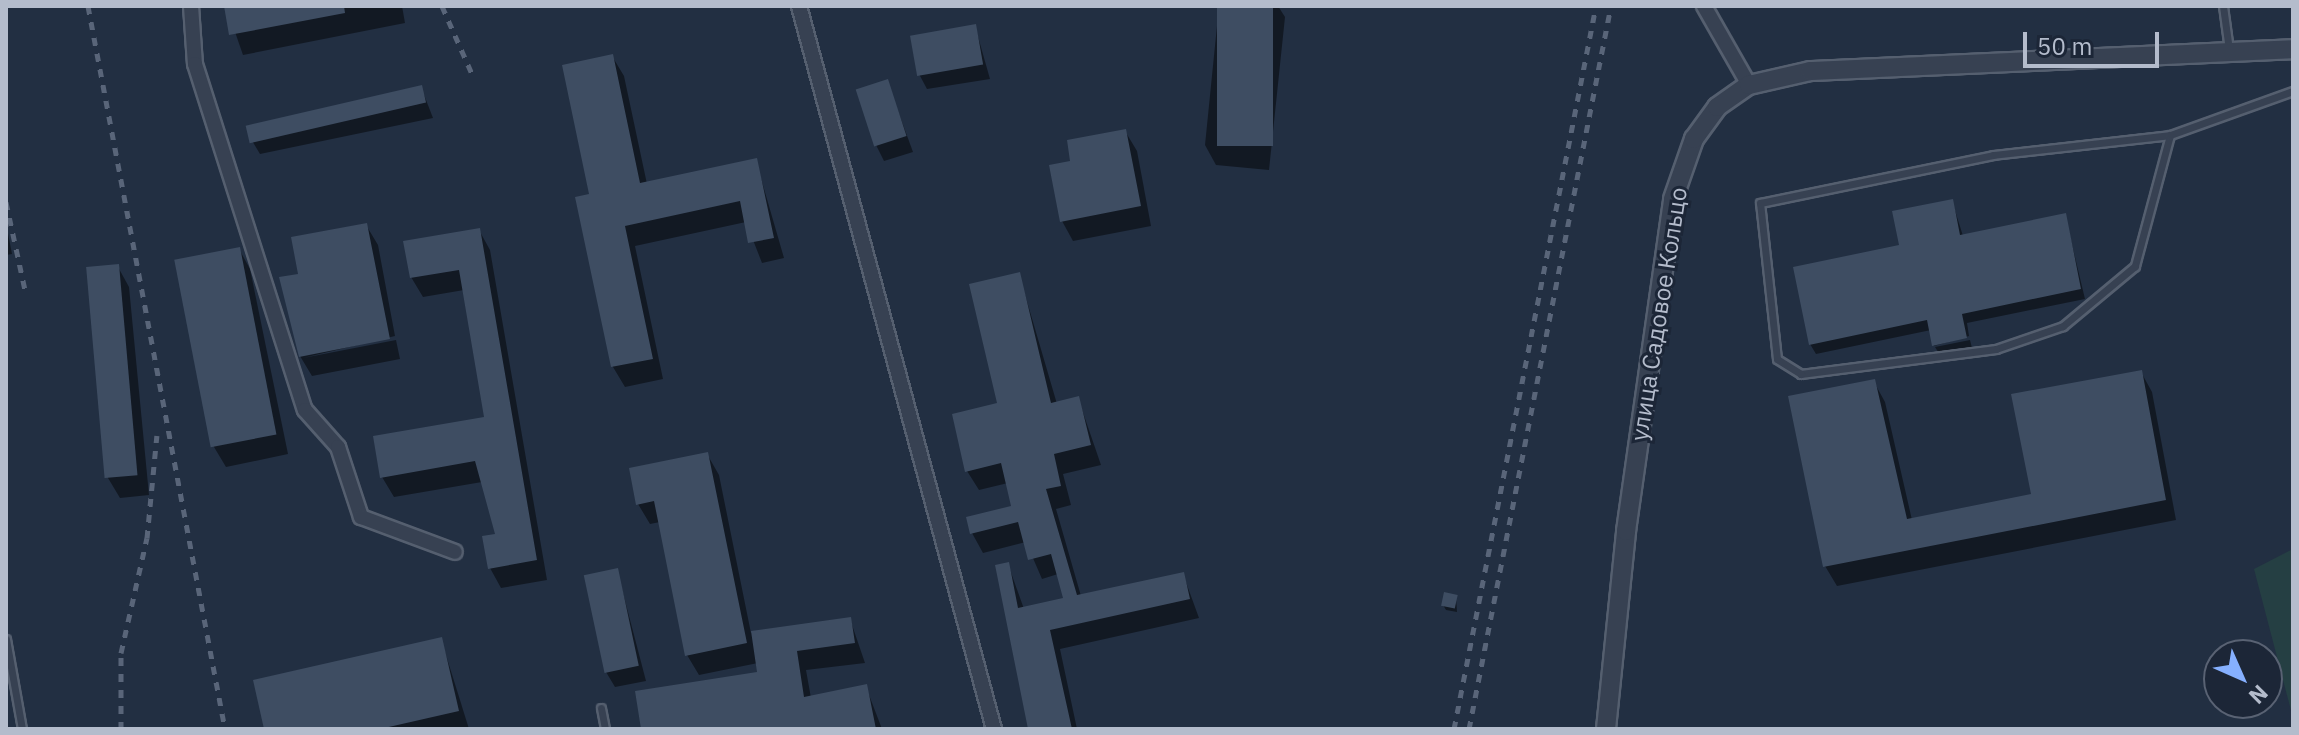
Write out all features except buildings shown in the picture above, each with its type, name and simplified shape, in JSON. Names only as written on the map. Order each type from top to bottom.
[{"type":"street","points":[[191,6],[195,64],[305,410],[338,447],[361,517],[455,552]]},
{"type":"street","points":[[799,6],[994,729]]},
{"type":"street","points":[[1704,6],[1749,85]]},
{"type":"street","name":"улица Садовое Кольцо","points":[[1606,729],[1626,531],[1673,199],[1694,139],[1717,107],[1749,85],[1810,71],[2293,49]]},
{"type":"lane","points":[[2223,6],[2229,50]]},
{"type":"lane","points":[[2170,135],[2135,266],[2063,326],[1996,349],[1801,374],[1777,359],[1760,203],[1993,155],[2170,135],[2293,91]]},
{"type":"lane","points":[[6,639],[22,729]]},
{"type":"lane","points":[[601,708],[605,729]]},
{"type":"green space","points":[[2293,549],[2293,718],[2283,680],[2283,639],[2272,639],[2254,569]]},
{"type":"railway","points":[[88,6],[225,729]]},
{"type":"railway","points":[[442,6],[473,76]]},
{"type":"railway","points":[[1454,729],[1596,6]]},
{"type":"railway","points":[[1469,729],[1611,6]]},
{"type":"railway","points":[[6,202],[25,290]]},
{"type":"railway","points":[[121,729],[121,653],[147,538],[157,435]]}]
